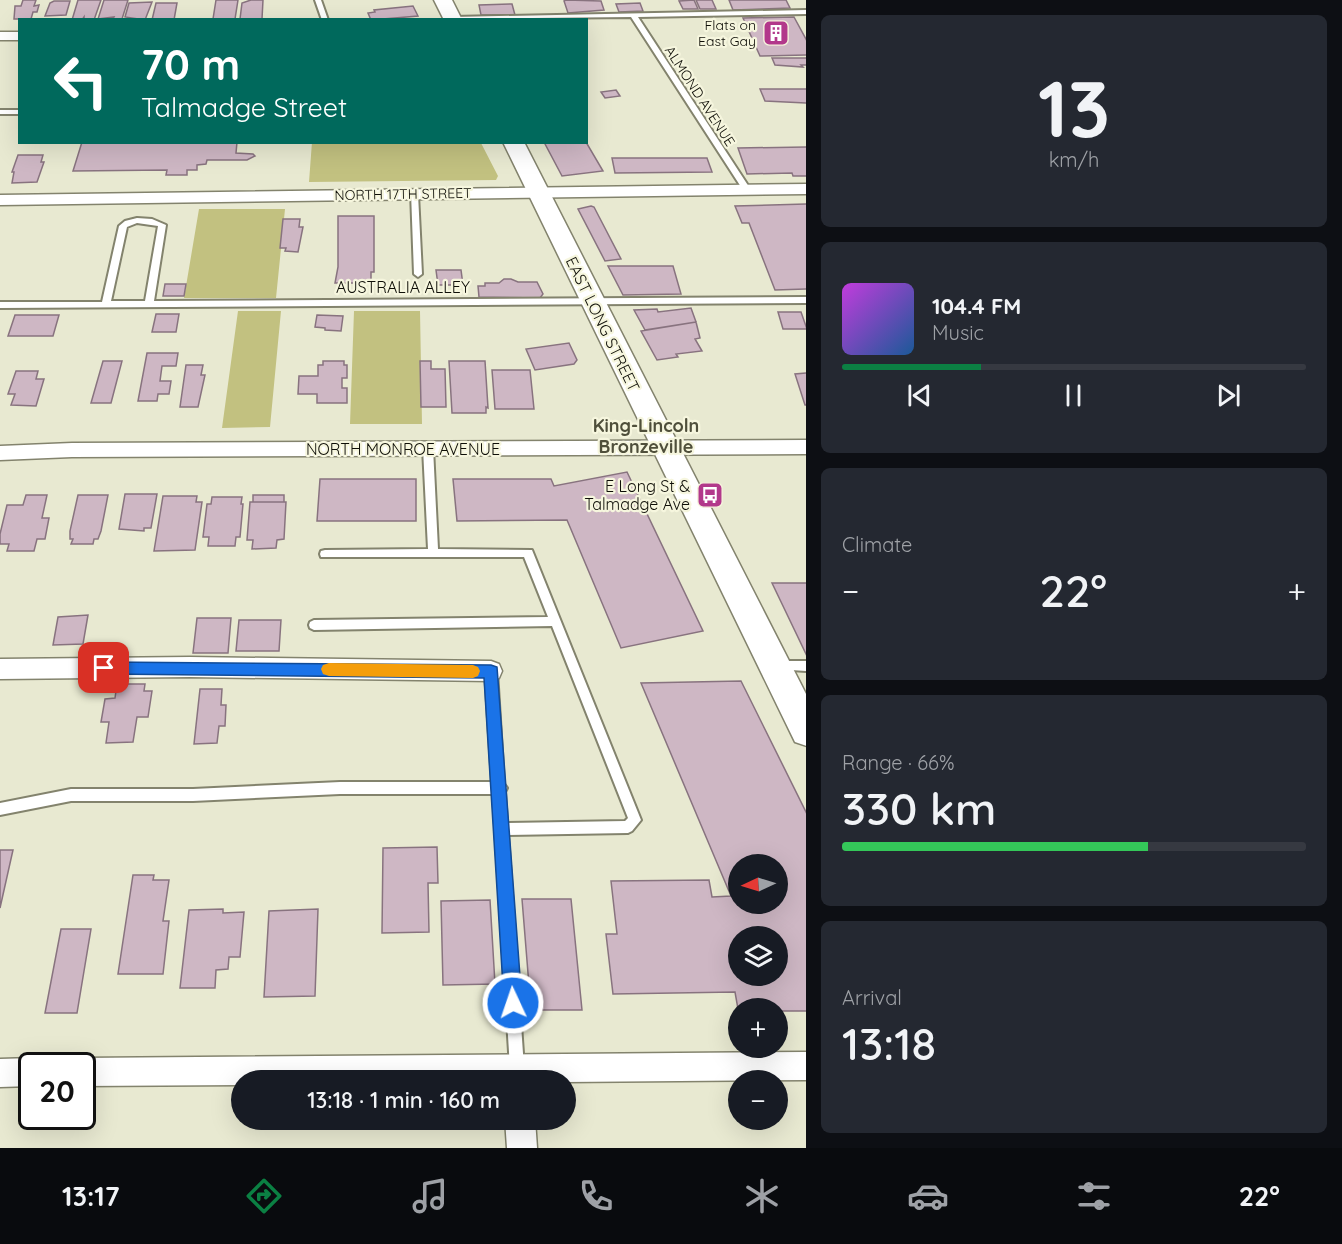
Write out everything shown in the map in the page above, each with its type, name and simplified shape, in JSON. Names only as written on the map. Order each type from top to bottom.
[{"type":"street","points":[[443,0],[452,18]]},
{"type":"street","points":[[0,36],[18,36]]},
{"type":"street","name":"EAST LONG STREET","points":[[514,144],[806,729]]},
{"type":"street","name":"NORTH 17TH STREET","points":[[0,200],[806,189]]},
{"type":"street","name":"NORTH MONROE AVENUE","points":[[0,453],[72,450],[806,447]]},
{"type":"street","points":[[0,669],[190,667],[491,671]]},
{"type":"street","points":[[576,1072],[806,1066]]},
{"type":"street","points":[[0,1073],[18,1072]]},
{"type":"street","points":[[96,1072],[231,1073]]},
{"type":"street","points":[[521,1130],[522,1148]]},
{"type":"lane","points":[[318,0],[324,18]]},
{"type":"lane","points":[[498,18],[806,12]]},
{"type":"lane","name":"ALMOND AVENUE","points":[[633,15],[747,190]]},
{"type":"lane","points":[[0,112],[18,112]]},
{"type":"lane","points":[[414,194],[418,274]]},
{"type":"lane","points":[[106,304],[123,226],[129,221],[149,220],[162,225],[148,304]]},
{"type":"lane","name":"AUSTRALIA ALLEY","points":[[0,305],[806,300]]},
{"type":"lane","points":[[428,448],[434,554]]},
{"type":"lane","points":[[325,554],[528,553],[635,820],[628,826],[503,829]]},
{"type":"lane","points":[[314,625],[554,621]]},
{"type":"lane","points":[[774,666],[806,666]]},
{"type":"lane","points":[[491,671],[501,788],[517,1070]]},
{"type":"lane","points":[[0,809],[71,795],[193,795],[340,788],[501,788]]},
{"type":"shaded area","points":[[312,144],[482,144],[498,176],[496,180],[309,182]]},
{"type":"shaded area","points":[[199,209],[285,209],[276,298],[184,298]]},
{"type":"shaded area","points":[[238,311],[281,311],[270,427],[222,428]]},
{"type":"shaded area","points":[[354,311],[420,311],[422,424],[350,424]]},
{"type":"building","points":[[23,0],[36,0],[34,6],[39,5],[37,12],[33,12],[31,18],[14,19],[15,6],[21,6]]},
{"type":"building","points":[[78,0],[101,0],[95,18],[73,18]]},
{"type":"building","points":[[104,0],[128,0],[122,18],[98,18]]},
{"type":"building","points":[[216,0],[238,0],[235,18],[213,18]]},
{"type":"building","points":[[263,0],[262,18],[240,18],[242,3]]},
{"type":"building","points":[[694,0],[698,9],[683,9],[679,1]]},
{"type":"building","points":[[696,0],[712,0],[716,9],[700,9]]},
{"type":"building","points":[[729,0],[786,0],[790,8],[733,10]]},
{"type":"building","points":[[70,1],[66,15],[45,16],[50,3]]},
{"type":"building","points":[[564,1],[601,1],[604,10],[568,13]]},
{"type":"building","points":[[152,2],[146,18],[125,17],[129,3]]},
{"type":"building","points":[[156,3],[177,3],[174,18],[152,18]]},
{"type":"building","points":[[640,3],[643,11],[619,12],[616,4]]},
{"type":"building","points":[[512,4],[515,15],[481,15],[479,5]]},
{"type":"building","points":[[413,6],[418,16],[370,18],[368,13],[375,12],[374,10]]},
{"type":"building","name":"Flats on East Gay","points":[[794,17],[806,39],[806,55],[760,56],[743,18]]},
{"type":"building","points":[[772,58],[806,58],[806,65],[801,65],[803,67],[775,65]]},
{"type":"building","points":[[760,89],[806,89],[806,103],[765,101]]},
{"type":"building","points":[[616,90],[620,96],[605,98],[601,92]]},
{"type":"building","points":[[81,144],[237,144],[236,153],[255,156],[247,160],[207,160],[206,164],[197,165],[197,170],[187,170],[187,175],[166,175],[167,170],[73,171]]},
{"type":"building","points":[[545,144],[587,144],[603,171],[562,176]]},
{"type":"building","points":[[806,147],[806,176],[793,176],[792,173],[747,174],[738,148]]},
{"type":"building","points":[[18,155],[43,155],[41,162],[44,162],[37,182],[12,183],[14,172],[12,172]]},
{"type":"building","points":[[612,158],[707,158],[712,172],[615,173]]},
{"type":"building","points":[[806,204],[806,289],[775,290],[749,223],[742,223],[735,206]]},
{"type":"building","points":[[594,207],[621,259],[605,261],[578,209]]},
{"type":"building","points":[[338,216],[374,216],[374,272],[371,272],[371,283],[335,283],[338,267]]},
{"type":"building","points":[[283,219],[300,219],[299,227],[303,227],[298,252],[285,251],[286,248],[280,248]]},
{"type":"building","points":[[608,266],[673,266],[681,294],[623,295]]},
{"type":"building","points":[[436,270],[461,270],[463,285],[438,285]]},
{"type":"building","points":[[504,279],[537,282],[543,294],[540,298],[479,297],[478,286],[485,286],[485,283],[499,283]]},
{"type":"building","points":[[165,284],[186,284],[184,296],[163,296]]},
{"type":"building","points":[[691,308],[696,322],[645,330],[634,310],[657,309],[658,312]]},
{"type":"building","points":[[778,312],[801,312],[806,329],[783,329]]},
{"type":"building","points":[[156,314],[179,314],[176,332],[152,332]]},
{"type":"building","points":[[15,315],[59,315],[53,336],[8,336]]},
{"type":"building","points":[[317,315],[343,316],[341,331],[315,327]]},
{"type":"building","points":[[696,322],[700,338],[695,339],[702,351],[676,354],[678,357],[657,360],[641,331]]},
{"type":"building","points":[[569,343],[577,360],[574,364],[535,370],[526,349]]},
{"type":"building","points":[[147,353],[178,353],[176,366],[162,366],[160,381],[171,381],[169,394],[158,394],[157,401],[138,401]]},
{"type":"building","points":[[103,361],[122,361],[111,403],[91,403]]},
{"type":"building","points":[[323,361],[344,361],[344,365],[347,365],[347,378],[342,378],[342,388],[347,388],[347,403],[317,403],[317,394],[298,394],[299,376],[318,376],[318,365],[323,365]]},
{"type":"building","points":[[420,361],[431,361],[431,369],[445,369],[446,407],[421,407]]},
{"type":"building","points":[[449,361],[485,361],[488,408],[486,407],[486,413],[452,413]]},
{"type":"building","points":[[186,365],[203,365],[201,375],[205,375],[198,407],[180,407]]},
{"type":"building","points":[[492,370],[530,370],[534,409],[495,409]]},
{"type":"building","points":[[16,371],[38,371],[36,379],[44,379],[36,406],[11,405],[15,394],[8,394]]},
{"type":"building","points":[[806,373],[806,405],[805,405],[795,374]]},
{"type":"building","points":[[627,472],[703,631],[621,648],[567,520],[457,521],[453,479],[551,479],[554,486]]},
{"type":"building","points":[[320,479],[416,479],[416,521],[317,521]]},
{"type":"building","points":[[125,494],[157,494],[151,528],[144,528],[144,531],[119,529]]},
{"type":"building","points":[[26,495],[47,495],[42,518],[49,518],[45,539],[37,539],[34,551],[7,551],[9,544],[0,544],[0,534],[7,505],[23,505]]},
{"type":"building","points":[[78,495],[108,495],[101,531],[93,544],[71,544],[73,539],[70,539],[70,531]]},
{"type":"building","points":[[253,495],[284,495],[284,502],[253,502]]},
{"type":"building","points":[[163,496],[197,496],[196,502],[202,502],[195,550],[154,551]]},
{"type":"building","points":[[212,497],[242,497],[240,537],[236,537],[235,546],[208,546],[209,537],[203,537],[207,504],[211,504]]},
{"type":"building","points":[[250,502],[286,502],[284,539],[277,540],[276,548],[252,549],[253,540],[247,540]]},
{"type":"building","points":[[772,583],[806,583],[806,654]]},
{"type":"building","points":[[88,615],[83,644],[53,645],[58,617]]},
{"type":"building","points":[[197,618],[231,618],[228,653],[193,653]]},
{"type":"building","points":[[239,620],[281,620],[279,651],[236,651]]},
{"type":"building","points":[[741,681],[806,812],[806,1011],[788,1011],[788,998],[736,998],[735,992],[613,994],[606,934],[617,934],[611,881],[709,880],[712,897],[728,896],[728,914],[788,914],[788,854],[728,854],[728,889],[641,683]]},
{"type":"building","points":[[117,684],[145,684],[144,691],[152,691],[148,717],[137,717],[133,742],[106,743],[109,722],[101,722],[105,699],[115,698]]},
{"type":"building","points":[[200,689],[222,689],[221,705],[226,705],[225,726],[219,726],[217,743],[194,744]]},
{"type":"building","points":[[437,847],[438,883],[428,883],[429,932],[382,933],[383,848]]},
{"type":"building","points":[[0,850],[13,850],[0,908]]},
{"type":"building","points":[[133,875],[154,875],[153,880],[169,880],[163,921],[169,921],[163,974],[118,974]]},
{"type":"building","points":[[522,899],[571,899],[582,1010],[531,1010]]},
{"type":"building","points":[[490,900],[495,984],[443,985],[441,901]]},
{"type":"building","points":[[223,909],[223,913],[244,912],[240,957],[229,957],[228,969],[216,970],[215,988],[180,988],[189,910]]},
{"type":"building","points":[[318,909],[315,996],[264,997],[269,911]]},
{"type":"building","points":[[61,929],[91,929],[77,1013],[45,1013]]},
{"type":"slow traffic","points":[[329,669],[473,671]]},
{"type":"place","name":"Flats on East Gay","points":[[776,33]]},
{"type":"place","name":"E Long St & Talmadge Ave","points":[[710,495]]},
{"type":"district","name":"King-Lincoln Bronzeville","points":[[646,435]]},
{"type":"route","points":[[104,668],[491,671],[501,788],[513,1003]]}]
